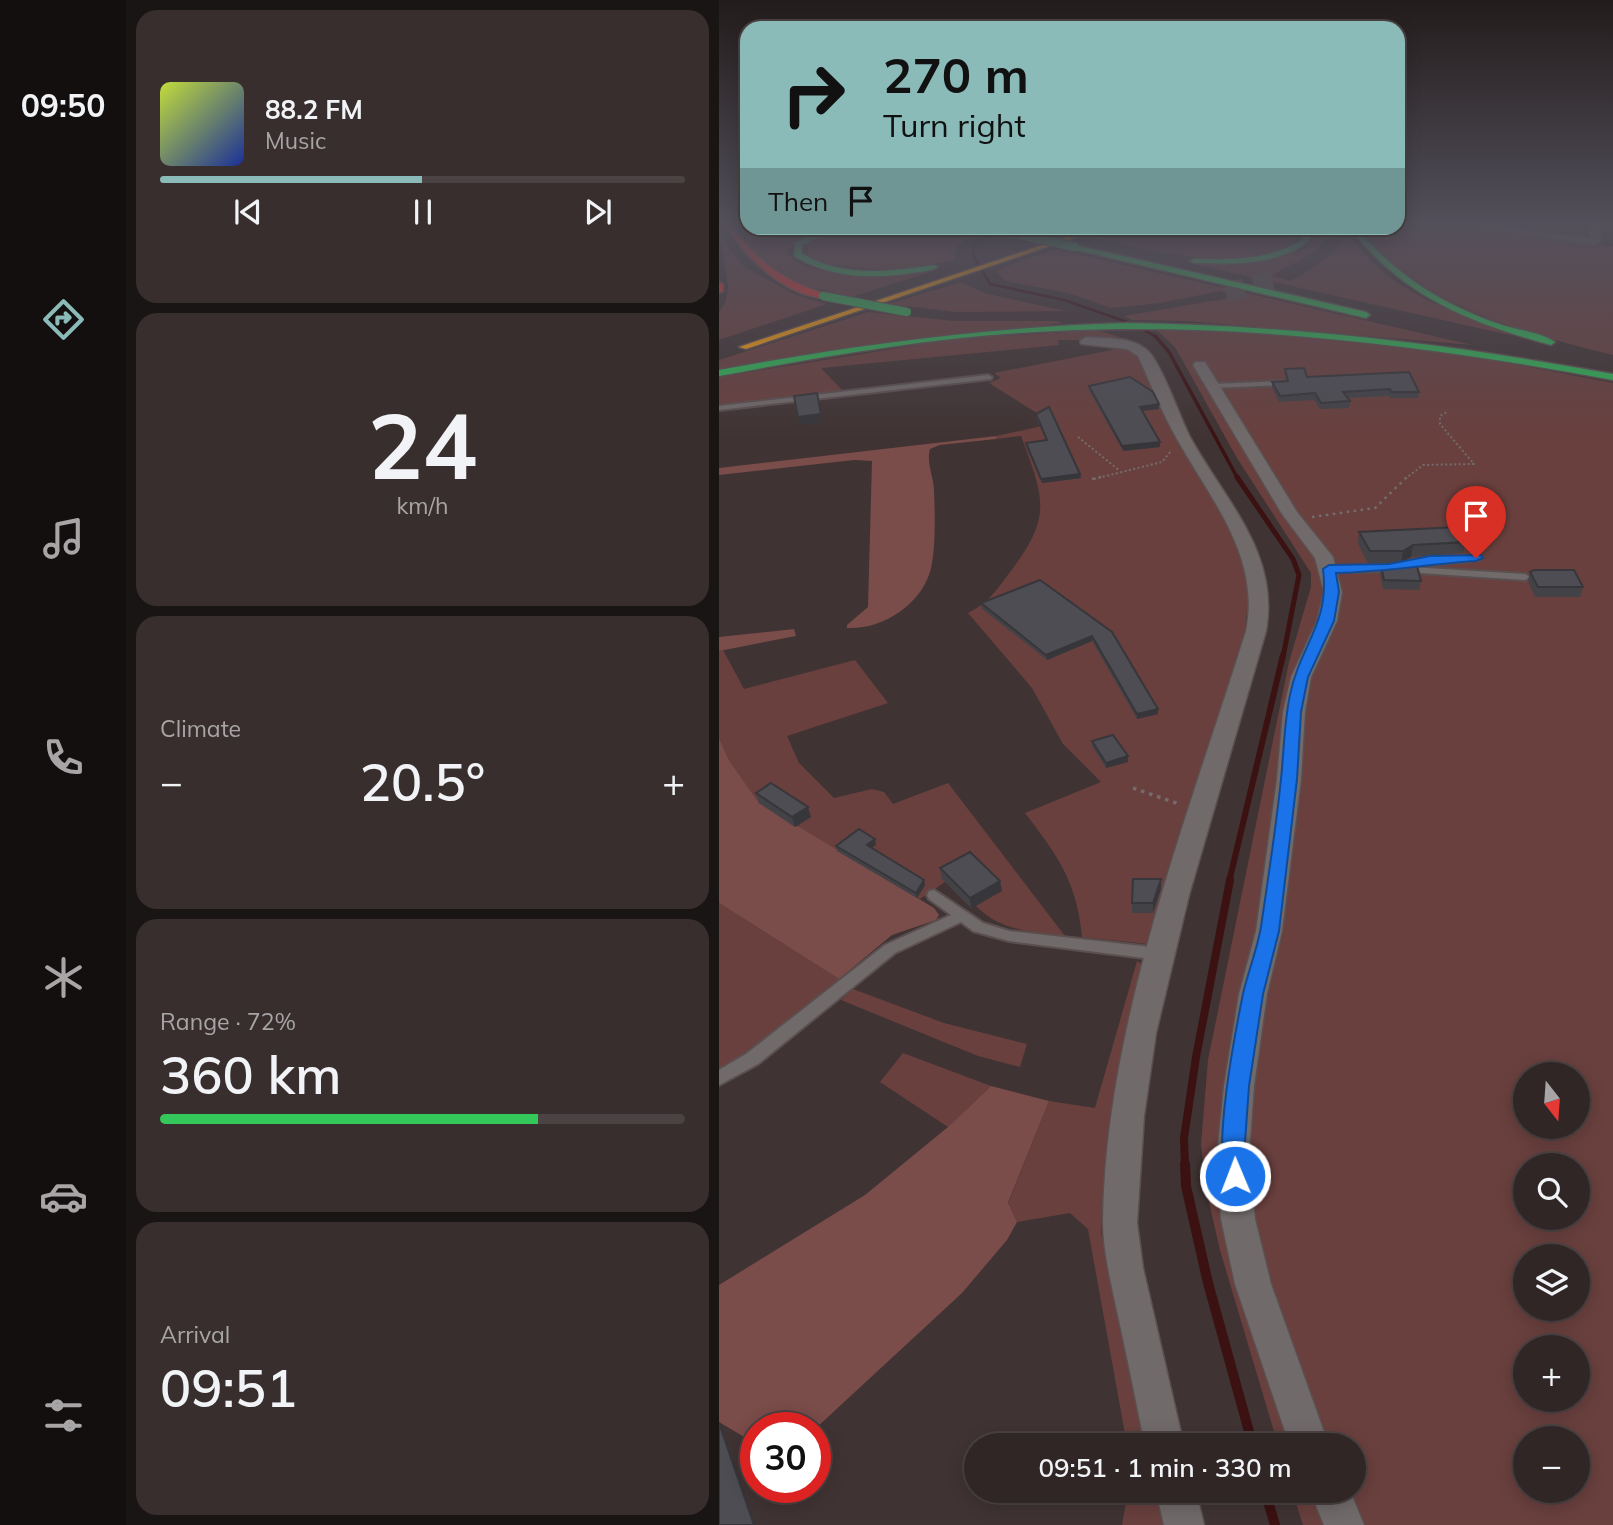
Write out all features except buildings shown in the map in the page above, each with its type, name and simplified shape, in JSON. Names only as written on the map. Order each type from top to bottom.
[{"type":"highway","points":[[829,297],[926,313]]},
{"type":"highway","points":[[732,345],[872,297]]},
{"type":"highway","points":[[1306,297],[1387,316]]},
{"type":"highway","points":[[1431,297],[1493,323],[1572,348]]},
{"type":"highway","points":[[978,317],[1140,309]]},
{"type":"highway","points":[[719,373],[818,353],[901,342],[1079,334],[1182,325],[1295,329],[1403,339],[1504,354],[1613,376]]},
{"type":"highway","points":[[1457,327],[1613,365]]},
{"type":"highway","points":[[1439,331],[1613,376]]},
{"type":"street","points":[[1079,334],[1121,343],[1141,351],[1190,448],[1245,542],[1259,584],[1260,610],[1256,631],[1161,954],[1141,1033],[1128,1116],[1120,1223],[1126,1268],[1162,1433]]},
{"type":"street","points":[[1206,375],[1294,519],[1324,557],[1333,592],[1327,621],[1301,677],[1294,712],[1289,779],[1271,917],[1253,994],[1239,1086],[1233,1155],[1238,1219],[1253,1284],[1305,1433]]},
{"type":"street","points":[[1179,1503],[1184,1525]]},
{"type":"street","points":[[1335,1503],[1344,1525]]},
{"type":"lane","points":[[1206,375],[1283,383]]},
{"type":"lane","points":[[719,408],[988,377]]},
{"type":"lane","points":[[1389,568],[1430,560],[1476,558]]},
{"type":"lane","points":[[1329,569],[1389,568],[1525,577]]},
{"type":"lane","points":[[934,895],[960,917],[978,927],[1009,936],[1161,954]]},
{"type":"lane","points":[[719,1077],[752,1059],[890,949],[911,937],[960,917]]},
{"type":"path","points":[[1294,519],[1375,508],[1393,487],[1423,465],[1474,464],[1440,424],[1440,416],[1447,412]]},
{"type":"path","points":[[1078,437],[1120,471]]},
{"type":"path","points":[[1092,479],[1157,464],[1171,451],[1190,448]]},
{"type":"path","points":[[1133,788],[1168,798],[1200,814]]},
{"type":"shaded area","points":[[727,297],[804,297],[827,304],[719,340],[719,312]]},
{"type":"shaded area","points":[[911,297],[1003,297],[1065,311],[956,312],[888,304]]},
{"type":"shaded area","points":[[1080,297],[1190,297],[1160,303],[1111,308]]},
{"type":"shaded area","points":[[1234,297],[1264,297],[1473,345],[1185,321],[1132,320],[1124,316]]},
{"type":"shaded area","points":[[1341,297],[1423,297],[1514,336]]},
{"type":"shaded area","points":[[1443,297],[1613,297],[1613,355],[1509,326]]},
{"type":"shaded area","points":[[868,312],[954,321],[1062,323],[719,370],[719,360]]},
{"type":"shaded area","points":[[1154,328],[1392,341],[1613,383],[1613,1525],[1303,1525],[1296,1503],[1366,1503],[1366,1433],[1274,1433],[1220,1250],[1206,1189],[1201,1144],[1208,1060],[1289,662],[1311,587],[1311,573],[1237,458],[1175,347]]},
{"type":"shaded area","points":[[1098,330],[1143,345],[1119,340],[1058,340],[1059,345],[821,368],[843,391],[719,405],[719,377],[955,339]]},
{"type":"shaded area","points":[[1108,343],[1120,344],[1141,356],[1225,519],[1242,562],[1249,589],[1244,638],[1148,944],[1082,937],[1076,900],[1064,870],[1025,813],[1101,782],[1063,744],[1032,688],[968,613],[992,596],[1024,553],[1033,536],[1040,506],[1035,476],[1021,436],[996,439],[996,436],[1042,426],[1045,418],[989,383],[1001,378],[994,373],[1112,350]]},
{"type":"shaded area","points":[[996,436],[996,439],[940,445],[930,449],[935,521],[930,572],[918,595],[909,605],[886,620],[860,628],[847,628],[847,625],[868,607],[872,461],[854,460],[719,475],[719,468]]},
{"type":"shaded area","points":[[794,629],[796,636],[719,651],[719,637]]},
{"type":"shaded area","points":[[723,650],[744,689],[855,660],[888,703],[787,736],[799,763],[834,798],[872,789],[884,792],[893,804],[948,783],[1065,936],[1017,929],[996,921],[976,906],[1001,891],[945,882],[920,899],[907,892],[920,883],[896,868],[882,878],[853,861],[876,845],[837,851],[795,827],[810,817],[774,794],[759,803],[729,760],[719,738],[719,651]]},
{"type":"shaded area","points":[[719,738],[729,760],[759,803],[934,908],[939,915],[936,920],[892,935],[839,979],[719,903]]},
{"type":"shaded area","points":[[719,903],[839,979],[745,1056],[719,1070]]},
{"type":"shaded area","points":[[1137,961],[1143,965],[1109,1126],[1101,1232],[1143,1433],[1125,1433],[1088,1229],[1070,1213],[1017,1222],[1008,1204],[1049,1101],[1095,1108]]},
{"type":"shaded area","points":[[853,989],[944,1023],[1027,1044],[1020,1067],[978,1056],[841,1000]]},
{"type":"shaded area","points":[[903,1053],[991,1086],[948,1127],[880,1082]]},
{"type":"shaded area","points":[[991,1086],[1049,1101],[1008,1203],[1017,1222],[1007,1240],[962,1293],[831,1414],[831,1412],[740,1412],[740,1434],[719,1422],[719,1285],[865,1195],[948,1127]]},
{"type":"shaded area","points":[[1126,1503],[1159,1503],[1164,1525],[1122,1525]]},
{"type":"waterway","points":[[1051,297],[1127,322]]},
{"type":"waterway","points":[[1144,330],[1156,337]]},
{"type":"waterway","points":[[1156,337],[1169,352],[1238,479]]},
{"type":"waterway","points":[[1237,477],[1293,559],[1299,575],[1283,657]]},
{"type":"waterway","points":[[1229,882],[1283,655]]},
{"type":"waterway","points":[[1185,1166],[1184,1138],[1196,1057],[1230,880]]},
{"type":"waterway","points":[[1185,1164],[1186,1186],[1208,1283],[1249,1433]]},
{"type":"waterway","points":[[1269,1503],[1275,1525]]},
{"type":"traffic: fast","points":[[829,297],[907,312]]},
{"type":"traffic: fast","points":[[1290,297],[1366,315]]},
{"type":"traffic: fast","points":[[1431,297],[1467,315],[1551,342]]},
{"type":"traffic: fast","points":[[719,373],[928,339],[1055,328],[1126,326],[1266,330],[1405,343],[1613,377]]},
{"type":"traffic: slow","points":[[743,347],[892,297]]},
{"type":"route","points":[[1235,1176],[1233,1155],[1239,1086],[1253,994],[1269,931],[1289,779],[1294,712],[1301,677],[1327,621],[1333,592],[1329,569],[1389,568],[1430,560],[1476,558]]}]
